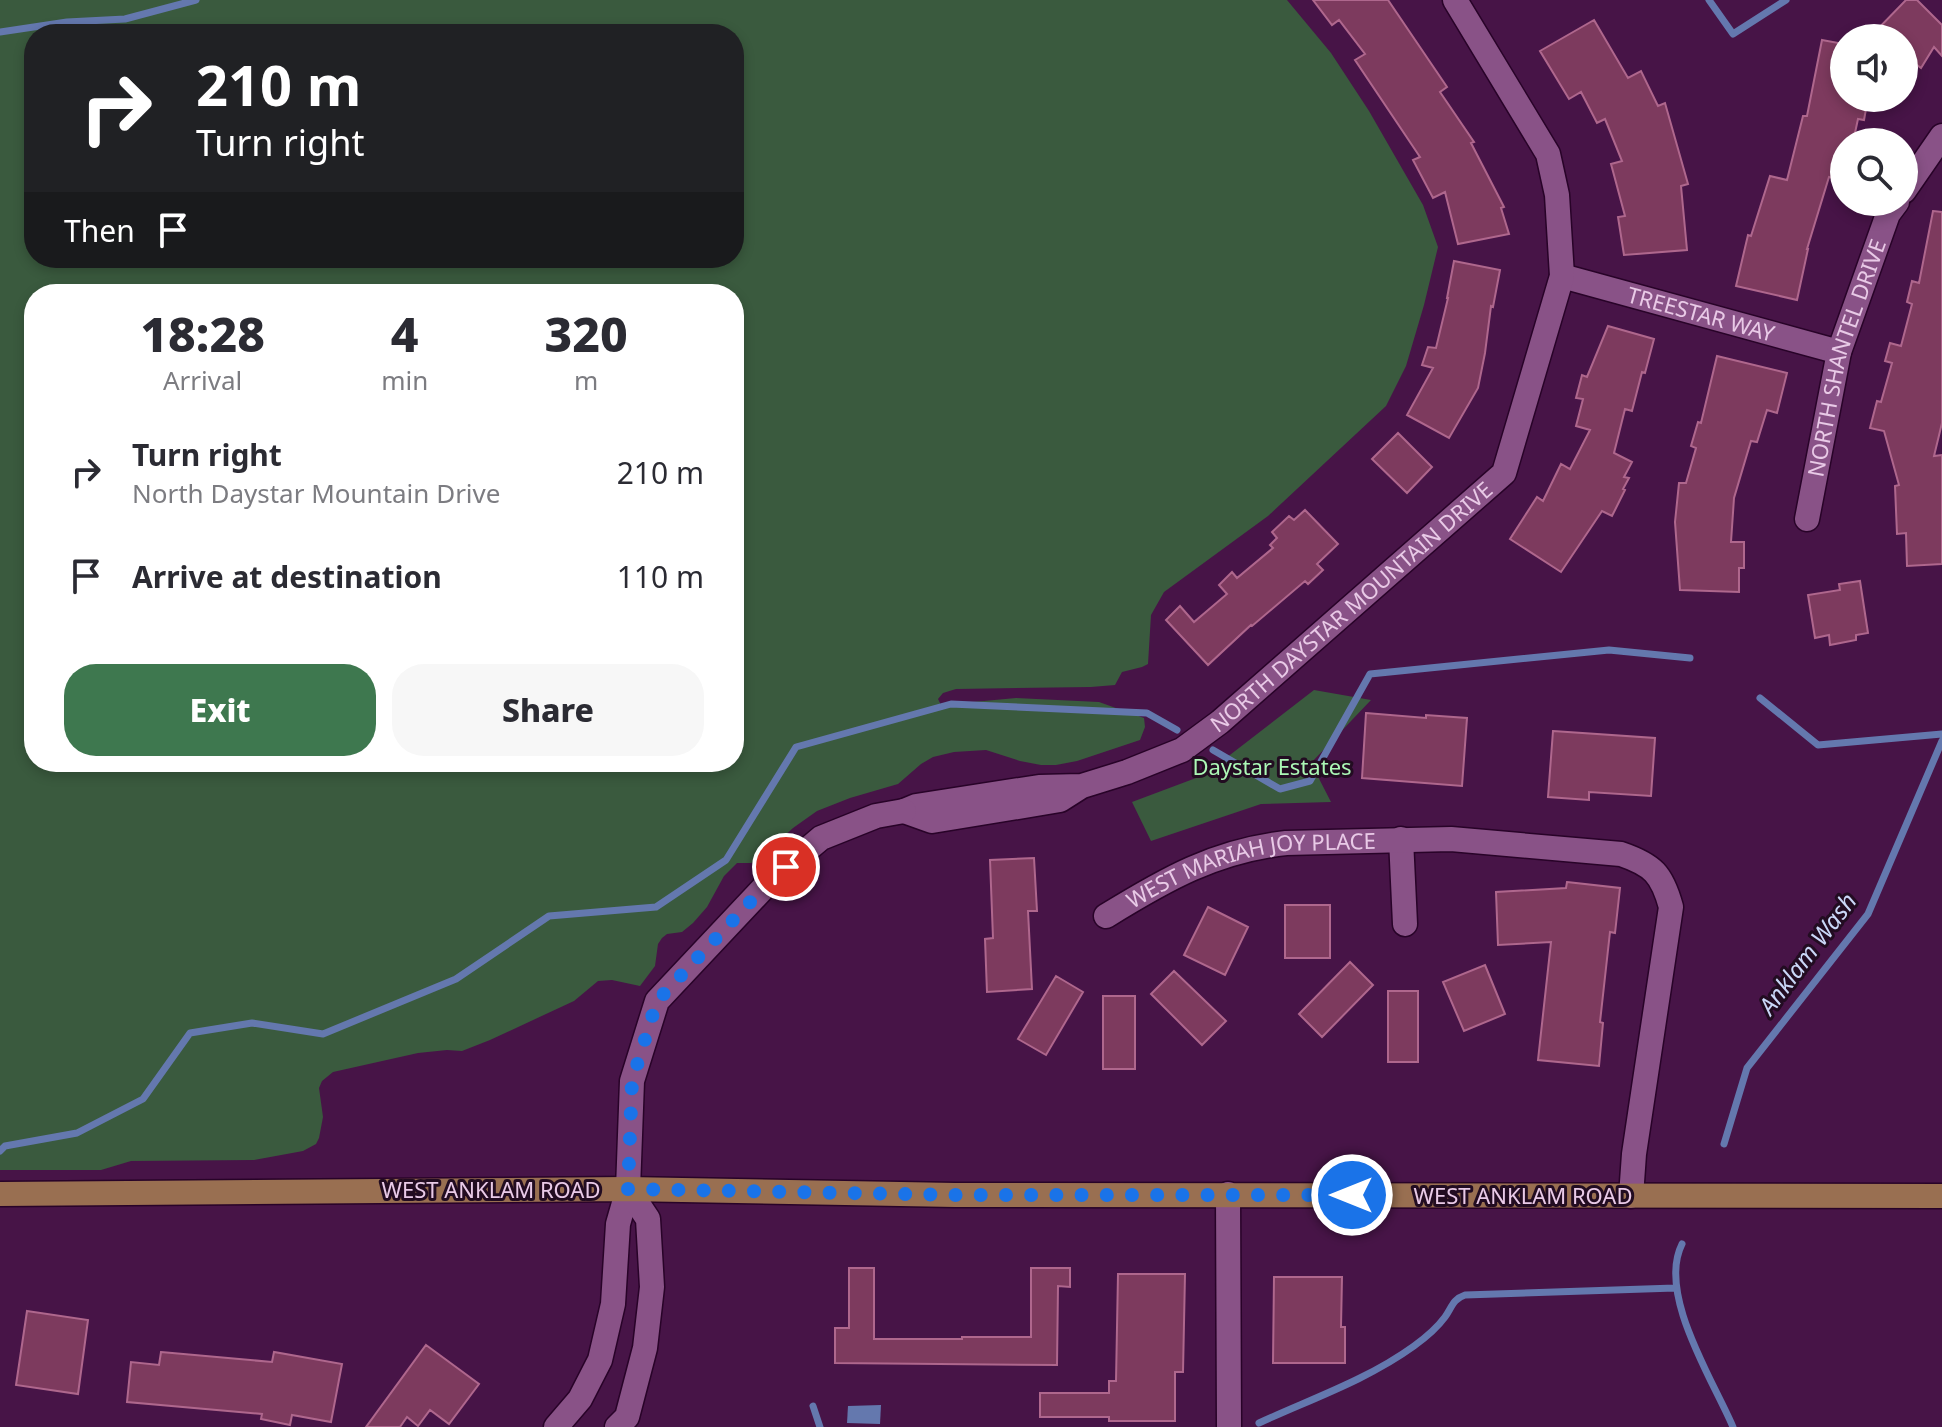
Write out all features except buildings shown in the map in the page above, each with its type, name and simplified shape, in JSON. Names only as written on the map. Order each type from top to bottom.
[{"type":"main road","name":"WEST ANKLAM ROAD","points":[[0,1194],[628,1189],[955,1195],[1942,1196]]},
{"type":"street","name":"NORTH DAYSTAR MOUNTAIN DRIVE","points":[[556,1427],[580,1399],[600,1360],[613,1304],[618,1224],[628,1189],[632,1081],[657,1001],[769,882],[821,838],[876,816],[914,806],[1039,787],[1082,786],[1182,750],[1220,722],[1504,473],[1562,276],[1557,195],[1548,154],[1457,0]]},
{"type":"street","points":[[1918,171],[1942,136]]},
{"type":"street","name":"NORTH SHANTEL DRIVE","points":[[1807,519],[1839,352],[1887,216]]},
{"type":"street","name":"TREESTAR WAY","points":[[1562,276],[1839,352]]},
{"type":"street","name":"WEST MARIAH JOY PLACE","points":[[1401,839],[1405,924]]},
{"type":"street","name":"WEST MARIAH JOY PLACE","points":[[1106,916],[1196,866],[1231,853],[1286,843],[1451,839],[1621,854],[1643,862],[1665,865],[1671,907],[1634,1154],[1631,1196]]},
{"type":"street","points":[[617,1427],[627,1417],[645,1348],[652,1287],[648,1219],[628,1189]]},
{"type":"street","points":[[1228,1194],[1229,1427]]},
{"type":"green space","points":[[0,0],[1287,0],[1331,53],[1369,111],[1423,205],[1438,247],[1406,366],[1386,406],[1268,516],[1164,592],[1151,615],[1148,664],[1122,672],[1115,685],[956,689],[943,693],[938,699],[941,705],[1016,698],[1099,702],[1144,718],[1145,727],[1140,740],[1056,765],[1020,761],[986,750],[933,757],[898,784],[817,811],[793,828],[765,858],[751,863],[737,863],[724,876],[707,907],[693,923],[682,932],[662,938],[658,944],[655,966],[640,986],[612,980],[598,981],[574,1001],[462,1051],[418,1053],[333,1072],[319,1088],[323,1117],[319,1138],[316,1144],[303,1151],[254,1160],[131,1161],[101,1170],[0,1170]]},
{"type":"green space","name":"Daystar Estates","points":[[1314,690],[1371,700],[1311,763],[1331,802],[1261,804],[1151,841],[1132,802],[1204,775]]},
{"type":"water","points":[[881,1405],[880,1424],[847,1423],[848,1406]]},
{"type":"waterway","points":[[54,24],[125,19],[196,0]]},
{"type":"waterway","points":[[1709,0],[1733,34],[1786,0]]},
{"type":"waterway","points":[[0,32],[24,28]]},
{"type":"waterway","points":[[1213,750],[1280,789],[1310,781],[1370,674],[1609,650],[1690,658]]},
{"type":"waterway","points":[[1760,698],[1818,745],[1942,734]]},
{"type":"waterway","points":[[0,1151],[5,1146],[77,1133],[143,1099],[190,1033],[252,1023],[323,1034],[456,979],[549,916],[656,907],[726,860],[796,747],[951,704],[1147,713],[1177,730]]},
{"type":"waterway","name":"Anklam Wash","points":[[1724,1144],[1747,1068],[1868,914],[1942,741]]},
{"type":"waterway","name":"Anklam Wash","points":[[1682,1244],[1676,1264],[1682,1311],[1701,1362],[1733,1427]]},
{"type":"waterway","points":[[1259,1423],[1358,1379],[1396,1358],[1431,1333],[1455,1301],[1465,1295],[1675,1288]]},
{"type":"waterway","points":[[813,1406],[820,1427]]},
{"type":"route","points":[[786,867],[657,1001],[632,1081],[628,1189],[955,1195],[1352,1195]]}]
